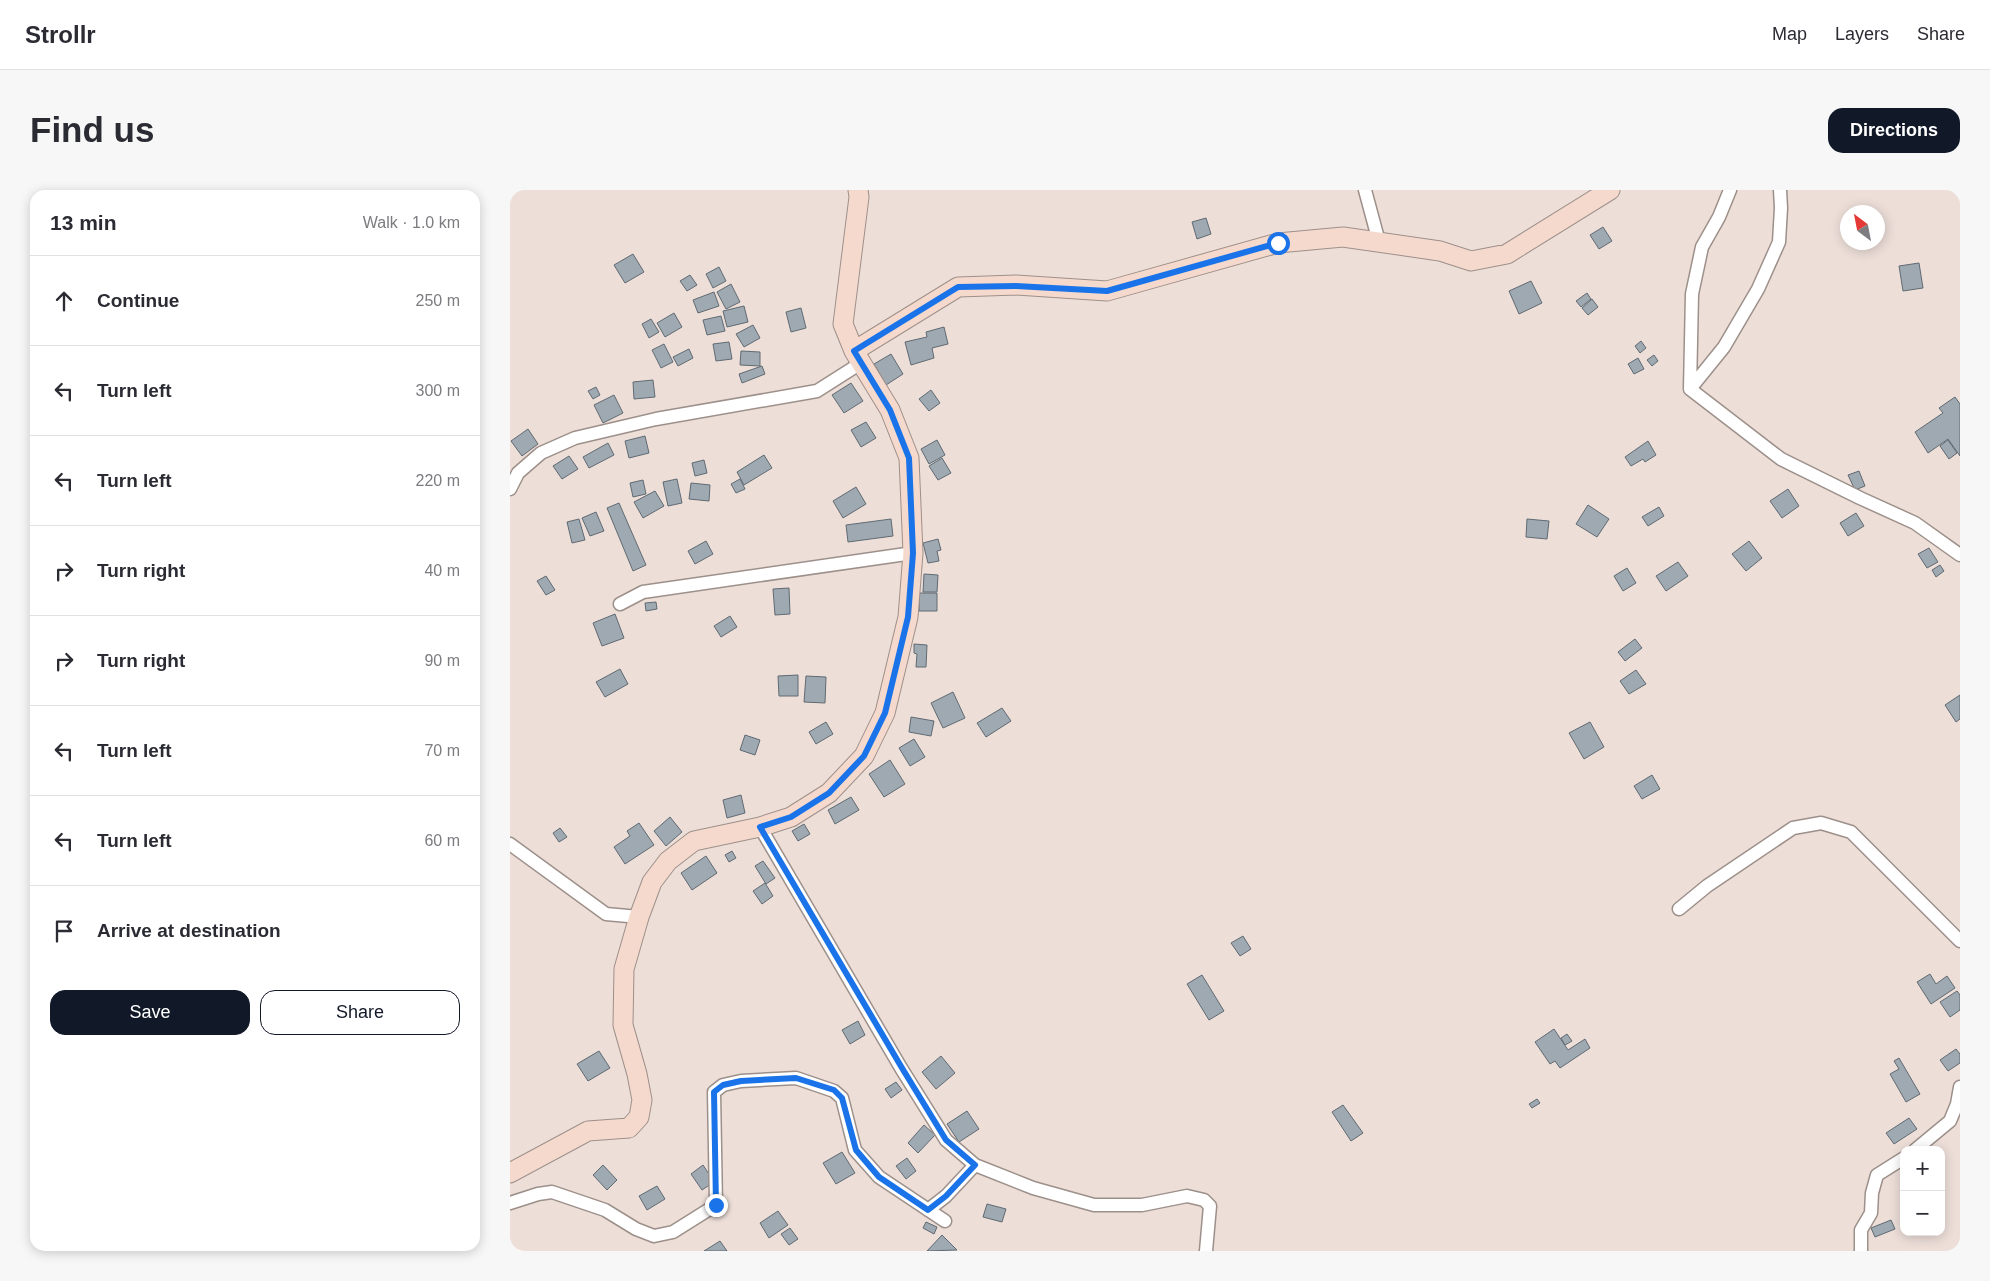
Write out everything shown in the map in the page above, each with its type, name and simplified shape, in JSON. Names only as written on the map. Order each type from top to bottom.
[{"type":"main road","points":[[510,1173],[588,1131],[629,1128],[639,1117],[642,1100],[637,1074],[623,1025],[624,969],[639,917],[652,882],[668,861],[694,841],[760,827],[791,817],[829,793],[864,756],[885,713],[908,617],[913,553],[909,458],[890,410],[857,357],[843,324],[859,196],[858,190]]},
{"type":"main road","points":[[857,357],[958,287],[1016,286],[1107,291],[1278,243],[1343,237],[1440,251],[1471,261],[1507,254],[1610,190]]},
{"type":"street","points":[[1365,190],[1379,242]]},
{"type":"street","points":[[1690,389],[1692,294],[1702,247],[1719,217],[1730,190]]},
{"type":"street","points":[[1690,389],[1724,347],[1758,289],[1779,242],[1780,190]]},
{"type":"street","points":[[510,489],[518,472],[541,453],[575,438],[656,419],[817,391],[857,357]]},
{"type":"street","points":[[1690,389],[1781,459],[1915,523],[1960,554]]},
{"type":"street","points":[[620,604],[643,592],[913,553]]},
{"type":"street","points":[[1679,909],[1706,886],[1793,828],[1821,823],[1851,832],[1960,941]]},
{"type":"street","points":[[760,827],[946,1140],[975,1165],[1033,1188],[1094,1205],[1142,1205],[1187,1196],[1204,1200],[1210,1206],[1206,1251]]},
{"type":"street","points":[[513,851],[606,914],[639,917]]},
{"type":"street","points":[[510,1203],[538,1194],[552,1192],[605,1210],[636,1229],[654,1236],[673,1232],[716,1205],[714,1092],[723,1085],[741,1081],[796,1078],[834,1090],[842,1098],[856,1150],[879,1177],[945,1221]]},
{"type":"street","points":[[1920,1146],[1950,1121],[1957,1104],[1960,1087]]},
{"type":"street","points":[[1861,1251],[1861,1230],[1871,1212],[1872,1193],[1877,1175],[1900,1161]]},
{"type":"street","points":[[928,1210],[946,1196],[975,1165]]},
{"type":"building","points":[[1206,218],[1211,234],[1197,239],[1192,222]]},
{"type":"building","points":[[1603,227],[1612,241],[1599,249],[1590,235]]},
{"type":"building","points":[[633,254],[644,272],[625,283],[614,265]]},
{"type":"building","points":[[1919,263],[1923,288],[1903,291],[1899,266]]},
{"type":"building","points":[[719,267],[726,281],[713,288],[706,274]]},
{"type":"building","points":[[690,275],[697,285],[687,291],[680,281]]},
{"type":"building","points":[[1531,281],[1542,303],[1519,314],[1509,291]]},
{"type":"building","points":[[731,284],[740,302],[726,309],[717,292]]},
{"type":"building","points":[[714,292],[719,306],[698,313],[693,300]]},
{"type":"building","points":[[1587,293],[1591,299],[1581,307],[1576,301]]},
{"type":"building","points":[[1592,299],[1598,307],[1588,315],[1582,308]]},
{"type":"building","points":[[744,306],[748,322],[727,327],[723,311]]},
{"type":"building","points":[[801,308],[806,328],[791,332],[786,312]]},
{"type":"building","points":[[674,313],[682,327],[665,337],[657,323]]},
{"type":"building","points":[[721,316],[725,331],[707,335],[703,320]]},
{"type":"building","points":[[651,319],[659,332],[649,338],[642,324]]},
{"type":"building","points":[[753,325],[760,338],[744,347],[736,334]]},
{"type":"building","points":[[944,327],[948,344],[932,348],[934,358],[911,365],[905,342],[927,337],[926,332]]},
{"type":"building","points":[[1641,341],[1646,348],[1640,353],[1635,346]]},
{"type":"building","points":[[729,342],[732,359],[716,361],[713,344]]},
{"type":"building","points":[[664,344],[673,362],[661,368],[652,350]]},
{"type":"building","points":[[689,349],[693,358],[678,366],[673,357]]},
{"type":"building","points":[[741,351],[760,352],[760,366],[740,365]]},
{"type":"building","points":[[891,354],[903,374],[886,385],[874,364]]},
{"type":"building","points":[[1654,355],[1658,361],[1652,366],[1647,360]]},
{"type":"building","points":[[1638,358],[1644,369],[1634,374],[1628,364]]},
{"type":"building","points":[[762,366],[765,374],[742,383],[739,374]]},
{"type":"building","points":[[653,380],[655,397],[634,399],[633,382]]},
{"type":"building","points":[[851,383],[863,401],[844,413],[832,395]]},
{"type":"building","points":[[596,387],[600,395],[593,399],[588,391]]},
{"type":"building","points":[[931,390],[940,403],[929,411],[919,399]]},
{"type":"building","points":[[614,395],[623,413],[603,423],[594,405]]},
{"type":"building","points":[[1955,397],[1960,404],[1960,456],[1948,439],[1928,453],[1915,432],[1943,413],[1939,408]]},
{"type":"building","points":[[866,422],[876,438],[861,447],[851,430]]},
{"type":"building","points":[[528,429],[538,444],[522,456],[511,441]]},
{"type":"building","points":[[645,436],[649,453],[629,458],[625,441]]},
{"type":"building","points":[[937,440],[945,455],[929,464],[921,449]]},
{"type":"building","points":[[1948,440],[1957,453],[1949,459],[1940,446]]},
{"type":"building","points":[[1648,441],[1656,455],[1645,462],[1643,459],[1631,466],[1625,457]]},
{"type":"building","points":[[608,443],[614,455],[589,468],[583,457]]},
{"type":"building","points":[[764,455],[772,468],[744,485],[737,472]]},
{"type":"building","points":[[569,456],[578,469],[562,479],[553,466]]},
{"type":"building","points":[[942,458],[951,473],[938,480],[929,466]]},
{"type":"building","points":[[704,460],[707,473],[695,476],[692,463]]},
{"type":"building","points":[[1859,471],[1865,486],[1855,490],[1848,475]]},
{"type":"building","points":[[677,479],[682,503],[668,506],[663,482]]},
{"type":"building","points":[[740,479],[745,489],[736,493],[731,484]]},
{"type":"building","points":[[643,480],[646,494],[633,497],[630,483]]},
{"type":"building","points":[[691,483],[710,485],[709,501],[689,499]]},
{"type":"building","points":[[856,487],[866,504],[843,518],[833,501]]},
{"type":"building","points":[[1788,489],[1799,506],[1782,518],[1770,501]]},
{"type":"building","points":[[655,491],[664,506],[643,518],[634,502]]},
{"type":"building","points":[[619,503],[646,565],[633,571],[607,508]]},
{"type":"building","points":[[1588,505],[1609,519],[1597,537],[1576,524]]},
{"type":"building","points":[[1659,507],[1664,516],[1648,526],[1642,517]]},
{"type":"building","points":[[596,512],[604,531],[590,536],[582,518]]},
{"type":"building","points":[[1856,513],[1864,526],[1848,536],[1840,523]]},
{"type":"building","points":[[579,519],[585,540],[572,543],[567,522]]},
{"type":"building","points":[[891,519],[893,536],[848,542],[846,525]]},
{"type":"building","points":[[1527,519],[1549,521],[1547,539],[1526,537]]},
{"type":"building","points":[[938,539],[941,550],[937,551],[939,561],[928,563],[923,543]]},
{"type":"building","points":[[706,541],[713,554],[695,564],[688,551]]},
{"type":"building","points":[[1749,541],[1762,558],[1746,571],[1732,554]]},
{"type":"building","points":[[1929,548],[1938,562],[1927,568],[1918,554]]},
{"type":"building","points":[[1678,562],[1688,576],[1666,591],[1656,576]]},
{"type":"building","points":[[1940,565],[1944,571],[1936,577],[1932,570]]},
{"type":"building","points":[[1627,568],[1636,583],[1623,591],[1614,576]]},
{"type":"building","points":[[924,574],[938,575],[937,592],[923,592]]},
{"type":"building","points":[[546,576],[555,590],[546,595],[537,581]]},
{"type":"building","points":[[789,588],[790,614],[775,615],[773,589]]},
{"type":"building","points":[[919,593],[937,593],[937,611],[919,611]]},
{"type":"building","points":[[656,602],[657,609],[646,611],[645,603]]},
{"type":"building","points":[[615,614],[624,638],[602,646],[593,623]]},
{"type":"building","points":[[730,616],[737,627],[721,637],[714,626]]},
{"type":"building","points":[[1635,639],[1642,648],[1625,661],[1618,652]]},
{"type":"building","points":[[914,644],[927,645],[926,667],[916,667],[917,654],[914,653]]},
{"type":"building","points":[[620,669],[628,684],[605,697],[596,682]]},
{"type":"building","points":[[1636,670],[1646,684],[1629,694],[1620,681]]},
{"type":"building","points":[[798,675],[798,696],[779,696],[778,676]]},
{"type":"building","points":[[806,676],[826,677],[825,703],[804,702]]},
{"type":"building","points":[[953,692],[965,718],[943,728],[931,703]]},
{"type":"building","points":[[1960,695],[1960,719],[1956,722],[1945,705]]},
{"type":"building","points":[[1002,708],[1011,721],[986,737],[977,723]]},
{"type":"building","points":[[911,717],[934,721],[931,736],[909,732]]},
{"type":"building","points":[[826,722],[833,734],[816,744],[809,732]]},
{"type":"building","points":[[1590,722],[1604,747],[1584,759],[1569,733]]},
{"type":"building","points":[[745,735],[760,740],[755,755],[740,750]]},
{"type":"building","points":[[914,739],[925,757],[910,766],[899,748]]},
{"type":"building","points":[[890,760],[905,784],[884,797],[869,774]]},
{"type":"building","points":[[1652,775],[1660,789],[1642,799],[1634,786]]},
{"type":"building","points":[[741,795],[745,813],[727,818],[723,800]]},
{"type":"building","points":[[851,797],[859,810],[835,824],[828,810]]},
{"type":"building","points":[[670,817],[682,832],[666,846],[654,831]]},
{"type":"building","points":[[639,823],[654,845],[625,864],[614,847],[630,836],[627,831]]},
{"type":"building","points":[[804,824],[810,834],[798,841],[792,831]]},
{"type":"building","points":[[560,828],[567,837],[559,842],[553,833]]},
{"type":"building","points":[[732,851],[736,858],[729,862],[725,855]]},
{"type":"building","points":[[706,856],[717,873],[692,890],[681,873]]},
{"type":"building","points":[[763,861],[775,878],[766,884],[755,866]]},
{"type":"building","points":[[765,883],[773,896],[762,904],[753,891]]},
{"type":"building","points":[[1243,936],[1251,949],[1240,956],[1231,943]]},
{"type":"building","points":[[1930,974],[1936,984],[1947,976],[1955,988],[1931,1004],[1917,982]]},
{"type":"building","points":[[1202,975],[1224,1011],[1209,1020],[1187,984]]},
{"type":"building","points":[[1957,991],[1960,995],[1960,1010],[1950,1017],[1940,1002]]},
{"type":"building","points":[[858,1021],[865,1035],[850,1044],[842,1030]]},
{"type":"building","points":[[1554,1029],[1568,1050],[1585,1039],[1590,1048],[1560,1068],[1555,1061],[1550,1064],[1535,1042]]},
{"type":"building","points":[[1567,1034],[1572,1041],[1565,1045],[1561,1038]]},
{"type":"building","points":[[1956,1049],[1960,1054],[1960,1063],[1948,1071],[1940,1060]]},
{"type":"building","points":[[599,1051],[610,1068],[588,1081],[577,1064]]},
{"type":"building","points":[[941,1056],[955,1073],[936,1089],[922,1072]]},
{"type":"building","points":[[1899,1058],[1920,1094],[1906,1102],[1890,1074],[1899,1069],[1894,1061]]},
{"type":"building","points":[[896,1082],[902,1090],[891,1098],[885,1089]]},
{"type":"building","points":[[1537,1099],[1540,1103],[1532,1108],[1529,1104]]},
{"type":"building","points":[[1343,1105],[1363,1133],[1351,1141],[1332,1112]]},
{"type":"building","points":[[967,1111],[979,1129],[959,1142],[947,1124]]},
{"type":"building","points":[[1909,1118],[1917,1129],[1894,1144],[1886,1133]]},
{"type":"building","points":[[924,1125],[935,1135],[918,1153],[908,1143]]},
{"type":"building","points":[[842,1152],[855,1173],[836,1184],[823,1163]]},
{"type":"building","points":[[907,1158],[916,1171],[906,1179],[896,1166]]},
{"type":"building","points":[[603,1165],[617,1180],[607,1190],[593,1175]]},
{"type":"building","points":[[703,1165],[714,1182],[702,1190],[691,1174]]},
{"type":"building","points":[[657,1186],[665,1199],[647,1210],[639,1196]]},
{"type":"building","points":[[987,1204],[1006,1209],[1002,1222],[983,1217]]},
{"type":"building","points":[[778,1211],[788,1225],[769,1238],[760,1223]]},
{"type":"building","points":[[1891,1220],[1895,1229],[1875,1237],[1871,1228]]},
{"type":"building","points":[[926,1222],[937,1227],[934,1234],[923,1228]]},
{"type":"building","points":[[790,1228],[798,1239],[789,1245],[781,1234]]},
{"type":"building","points":[[942,1235],[957,1250],[927,1251]]},
{"type":"building","points":[[720,1241],[727,1251],[704,1251]]},
{"type":"route","points":[[716,1205],[714,1092],[723,1085],[741,1081],[796,1078],[834,1090],[842,1098],[856,1150],[879,1177],[928,1210],[946,1196],[975,1165],[946,1140],[760,827],[791,817],[829,793],[864,756],[885,713],[908,617],[913,553],[909,458],[890,410],[854,351],[958,287],[1016,286],[1107,291],[1278,243]]}]
